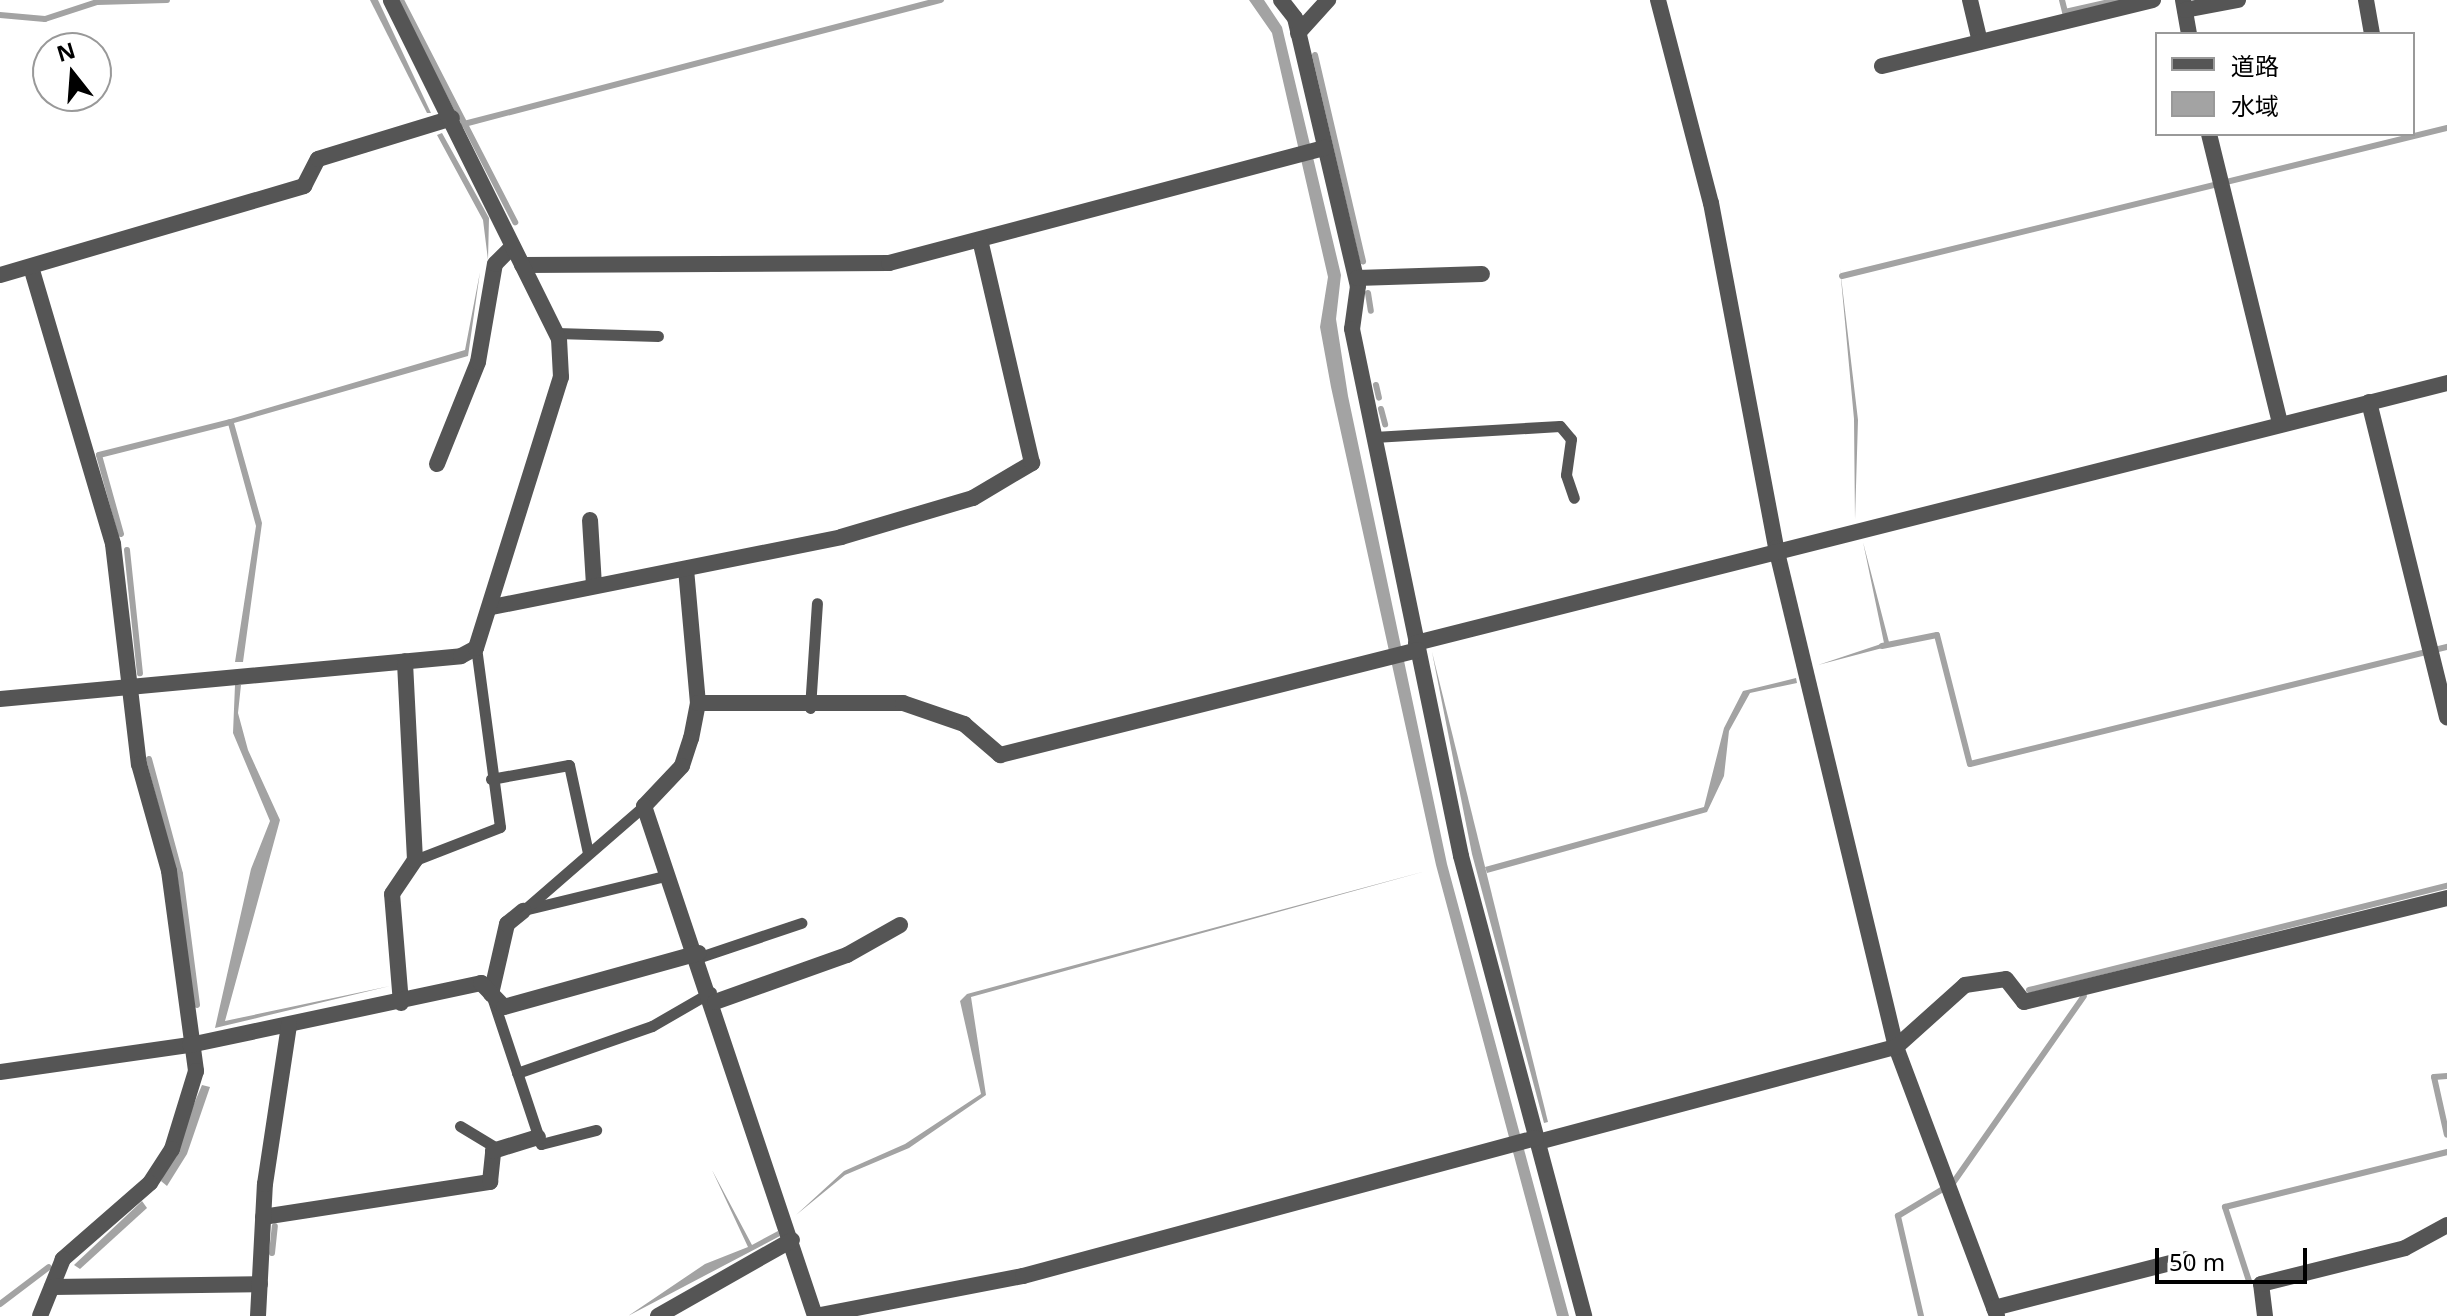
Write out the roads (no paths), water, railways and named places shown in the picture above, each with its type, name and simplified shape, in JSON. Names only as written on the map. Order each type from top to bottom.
[{"type":"street","points":[[0,699],[405,661],[476,648],[492,607],[561,377],[556,333],[391,0]]},
{"type":"street","points":[[1281,0],[1298,33],[1320,150],[1357,278],[1352,329],[1461,856],[1534,1140],[1584,1316]]},
{"type":"street","points":[[1298,33],[1328,0]]},
{"type":"street","points":[[1658,0],[1739,327],[1776,548],[1896,1047],[1995,1312],[2186,1259]]},
{"type":"street","points":[[1970,0],[1980,42]]},
{"type":"street","points":[[1882,66],[2153,0]]},
{"type":"street","points":[[2189,32],[2184,5],[2238,0]]},
{"type":"street","points":[[2366,0],[2372,32]]},
{"type":"street","points":[[0,275],[304,186],[318,159],[452,118]]},
{"type":"street","points":[[2209,136],[2280,424]]},
{"type":"street","points":[[522,265],[889,263],[1320,150]]},
{"type":"street","points":[[492,607],[841,537],[973,498],[1032,463],[980,240]]},
{"type":"street","points":[[437,464],[478,362],[495,264],[513,246]]},
{"type":"street","points":[[477,265],[495,264]]},
{"type":"street","points":[[31,267],[113,544],[139,764],[178,927],[190,1045],[196,1071],[172,1149],[150,1183],[63,1259],[40,1316]]},
{"type":"street","points":[[1357,278],[1482,274]]},
{"type":"street","points":[[698,703],[810,708],[903,703],[964,724],[1000,755],[1776,548],[2447,383]]},
{"type":"street","points":[[2369,402],[2447,717]]},
{"type":"street","points":[[590,520],[594,585]]},
{"type":"street","points":[[686,569],[698,703],[682,766],[644,806],[664,876],[700,955],[815,1316],[1023,1276],[1505,1146],[1896,1047],[1965,985],[2006,979],[2024,1002],[2447,898]]},
{"type":"street","points":[[401,1003],[392,894],[415,860],[405,661]]},
{"type":"street","points":[[491,994],[507,924],[523,911]]},
{"type":"street","points":[[713,997],[847,955],[900,925]]},
{"type":"street","points":[[0,1072],[190,1045],[401,1003],[481,983],[504,1007],[700,955]]},
{"type":"street","points":[[258,1316],[263,1217],[289,1025]]},
{"type":"street","points":[[263,1217],[490,1182],[498,1149],[538,1137]]},
{"type":"street","points":[[2265,1316],[2261,1284],[2405,1248],[2447,1225]]},
{"type":"street","points":[[658,1316],[792,1240]]},
{"type":"street","points":[[52,1287],[260,1284]]},
{"type":"lane","points":[[556,333],[658,336]]},
{"type":"lane","points":[[1374,437],[1560,426],[1571,439],[1566,475],[1574,498]]},
{"type":"lane","points":[[810,708],[817,603]]},
{"type":"lane","points":[[415,860],[500,827],[491,779],[476,648]]},
{"type":"lane","points":[[491,779],[569,765],[588,853]]},
{"type":"lane","points":[[523,911],[644,806]]},
{"type":"lane","points":[[523,911],[664,876]]},
{"type":"lane","points":[[700,955],[801,923]]},
{"type":"lane","points":[[491,994],[541,1144],[596,1130]]},
{"type":"lane","points":[[517,1073],[652,1026],[713,997]]},
{"type":"lane","points":[[460,1126],[498,1149]]},
{"type":"water","points":[[370,0],[378,0],[431,113],[427,113]]},
{"type":"water","points":[[1249,0],[1264,0],[1282,27],[1341,275],[1336,319],[1348,396],[1447,864],[1569,1316],[1557,1316],[1436,865],[1331,387],[1320,327],[1328,277],[1272,33]]},
{"type":"water","points":[[442,133],[489,218],[488,260],[483,220],[437,135]]},
{"type":"water","points":[[1840,268],[1858,420],[1855,520],[1854,419]]},
{"type":"water","points":[[480,272],[468,356],[234,423],[262,523],[243,662],[235,662],[256,526],[227,420],[465,350]]},
{"type":"water","points":[[1863,542],[1890,646],[1818,665],[1884,643]]},
{"type":"water","points":[[1432,652],[1548,1122],[1544,1123],[1472,854]]},
{"type":"water","points":[[1796,678],[1797,683],[1750,693],[1729,731],[1724,776],[1707,812],[1487,873],[1485,867],[1704,807],[1724,728],[1743,691]]},
{"type":"water","points":[[235,685],[241,685],[238,713],[248,750],[280,820],[225,1021],[390,986],[215,1028],[251,869],[270,821],[233,733]]},
{"type":"water","points":[[1426,871],[971,997],[986,1095],[909,1148],[845,1175],[796,1215],[844,1171],[905,1144],[981,1094],[960,1001],[967,994]]},
{"type":"water","points":[[202,1085],[210,1087],[187,1154],[167,1186],[161,1181]]},
{"type":"water","points":[[712,1170],[752,1245],[778,1231],[780,1236],[628,1316],[705,1264],[748,1247]]},
{"type":"water","points":[[142,1201],[147,1208],[80,1269],[74,1265]]},
{"type":"waterway","points":[[0,15],[45,19],[97,2],[167,0]]},
{"type":"waterway","points":[[401,0],[515,222]]},
{"type":"waterway","points":[[464,124],[941,0]]},
{"type":"waterway","points":[[2062,0],[2065,12],[2118,0]]},
{"type":"waterway","points":[[1315,55],[1363,262]]},
{"type":"waterway","points":[[2415,136],[2447,128]]},
{"type":"waterway","points":[[1842,276],[2414,136]]},
{"type":"waterway","points":[[1368,293],[1371,311]]},
{"type":"waterway","points":[[1376,385],[1379,398]]},
{"type":"waterway","points":[[1381,409],[1385,424]]},
{"type":"waterway","points":[[121,534],[99,455],[230,422]]},
{"type":"waterway","points":[[127,550],[140,673]]},
{"type":"waterway","points":[[1882,646],[1937,635],[1970,764],[2447,647]]},
{"type":"waterway","points":[[149,759],[180,874],[197,1005]]},
{"type":"waterway","points":[[2029,990],[2447,886]]},
{"type":"waterway","points":[[1921,1316],[1898,1216],[1953,1183],[2084,996]]},
{"type":"waterway","points":[[2447,1076],[2434,1077],[2447,1135]]},
{"type":"waterway","points":[[2249,1281],[2225,1207],[2447,1152]]},
{"type":"waterway","points":[[272,1253],[275,1226]]},
{"type":"waterway","points":[[0,1304],[49,1267]]}]
